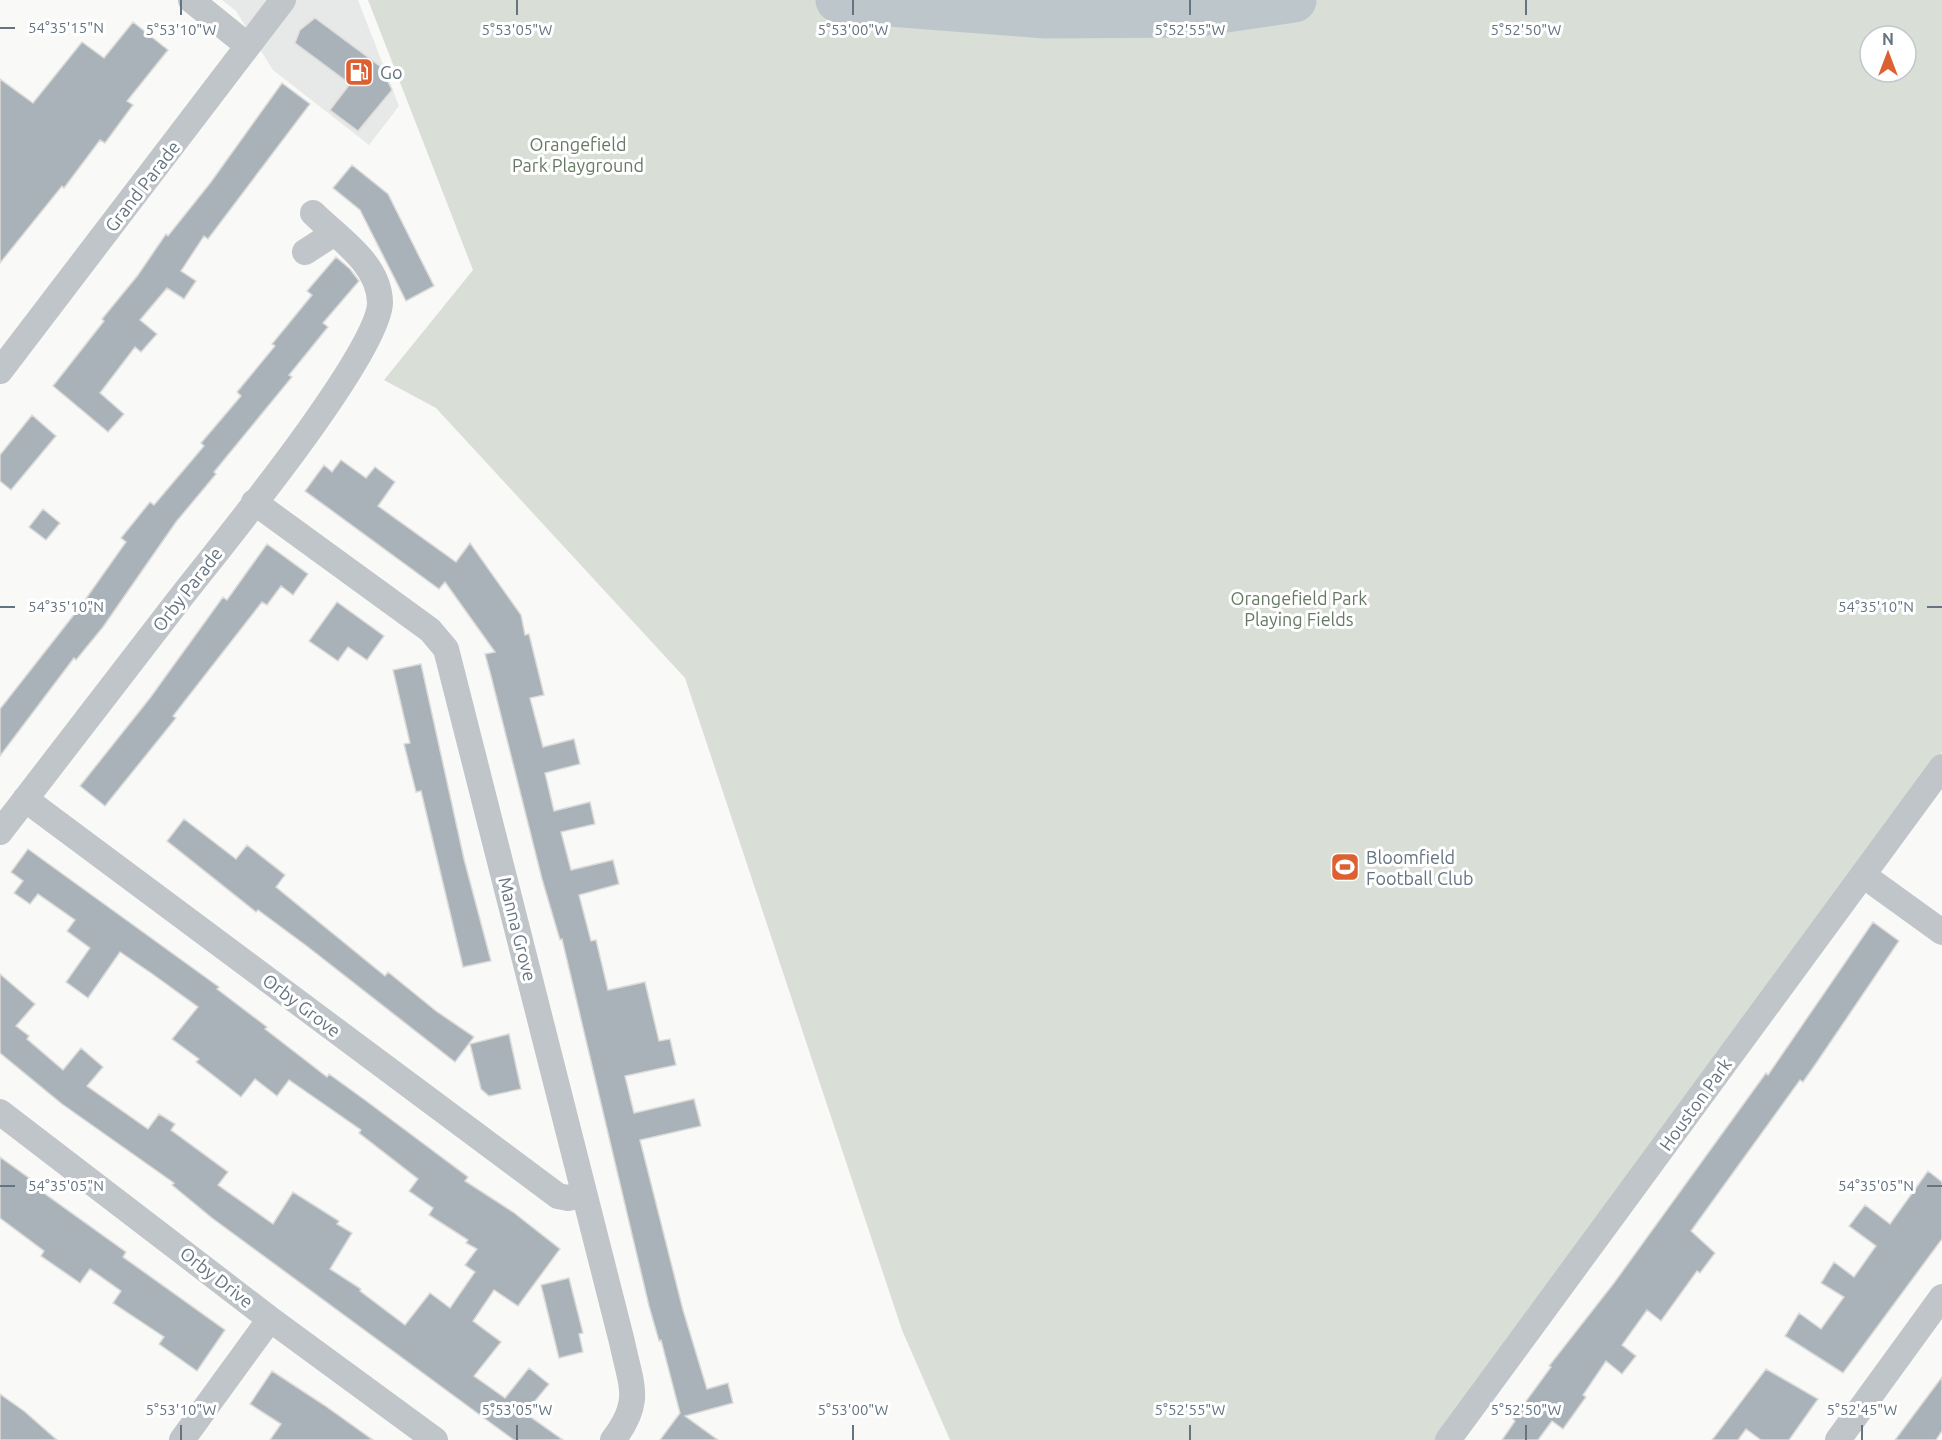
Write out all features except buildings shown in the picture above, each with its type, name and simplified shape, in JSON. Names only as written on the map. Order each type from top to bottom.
[{"type":"street","points":[[191,0],[248,46]]},
{"type":"street","name":"Grand Parade","points":[[0,371],[283,0]]},
{"type":"street","name":"Orby Parade","points":[[0,832],[254,502],[326,405],[367,342],[379,310],[377,287],[360,258],[313,213]]},
{"type":"street","points":[[305,252],[333,234]]},
{"type":"street","name":"Manna Grove","points":[[254,502],[430,630],[446,649],[632,1394],[632,1411],[613,1440]]},
{"type":"street","name":"Houston Park","points":[[1448,1440],[1942,767]]},
{"type":"street","name":"Orby Grove","points":[[25,799],[558,1196],[568,1198],[584,1195]]},
{"type":"street","points":[[1863,875],[1942,932]]},
{"type":"street","name":"Orby Drive","points":[[0,1112],[270,1319],[435,1440]]},
{"type":"street","points":[[1838,1440],[1942,1297]]},
{"type":"street","points":[[182,1440],[270,1319]]},
{"type":"shaded area","points":[[222,0],[358,0],[399,106],[369,145],[273,70],[236,11]]},
{"type":"green space","name":"Orangefield Park Playing Fields","points":[[368,0],[1942,0],[1942,752],[1436,1440],[950,1440],[902,1330],[685,678],[436,408],[384,380],[473,270]]},
{"type":"waterway","points":[[838,0],[1046,16],[1192,15],[1294,0]]},
{"type":"place","name":"Go","points":[[359,72]]},
{"type":"place","name":"Bloomfield Football Club","points":[[1345,867]]},
{"type":"park label","name":"Orangefield Park Playground","points":[[578,154]]}]
